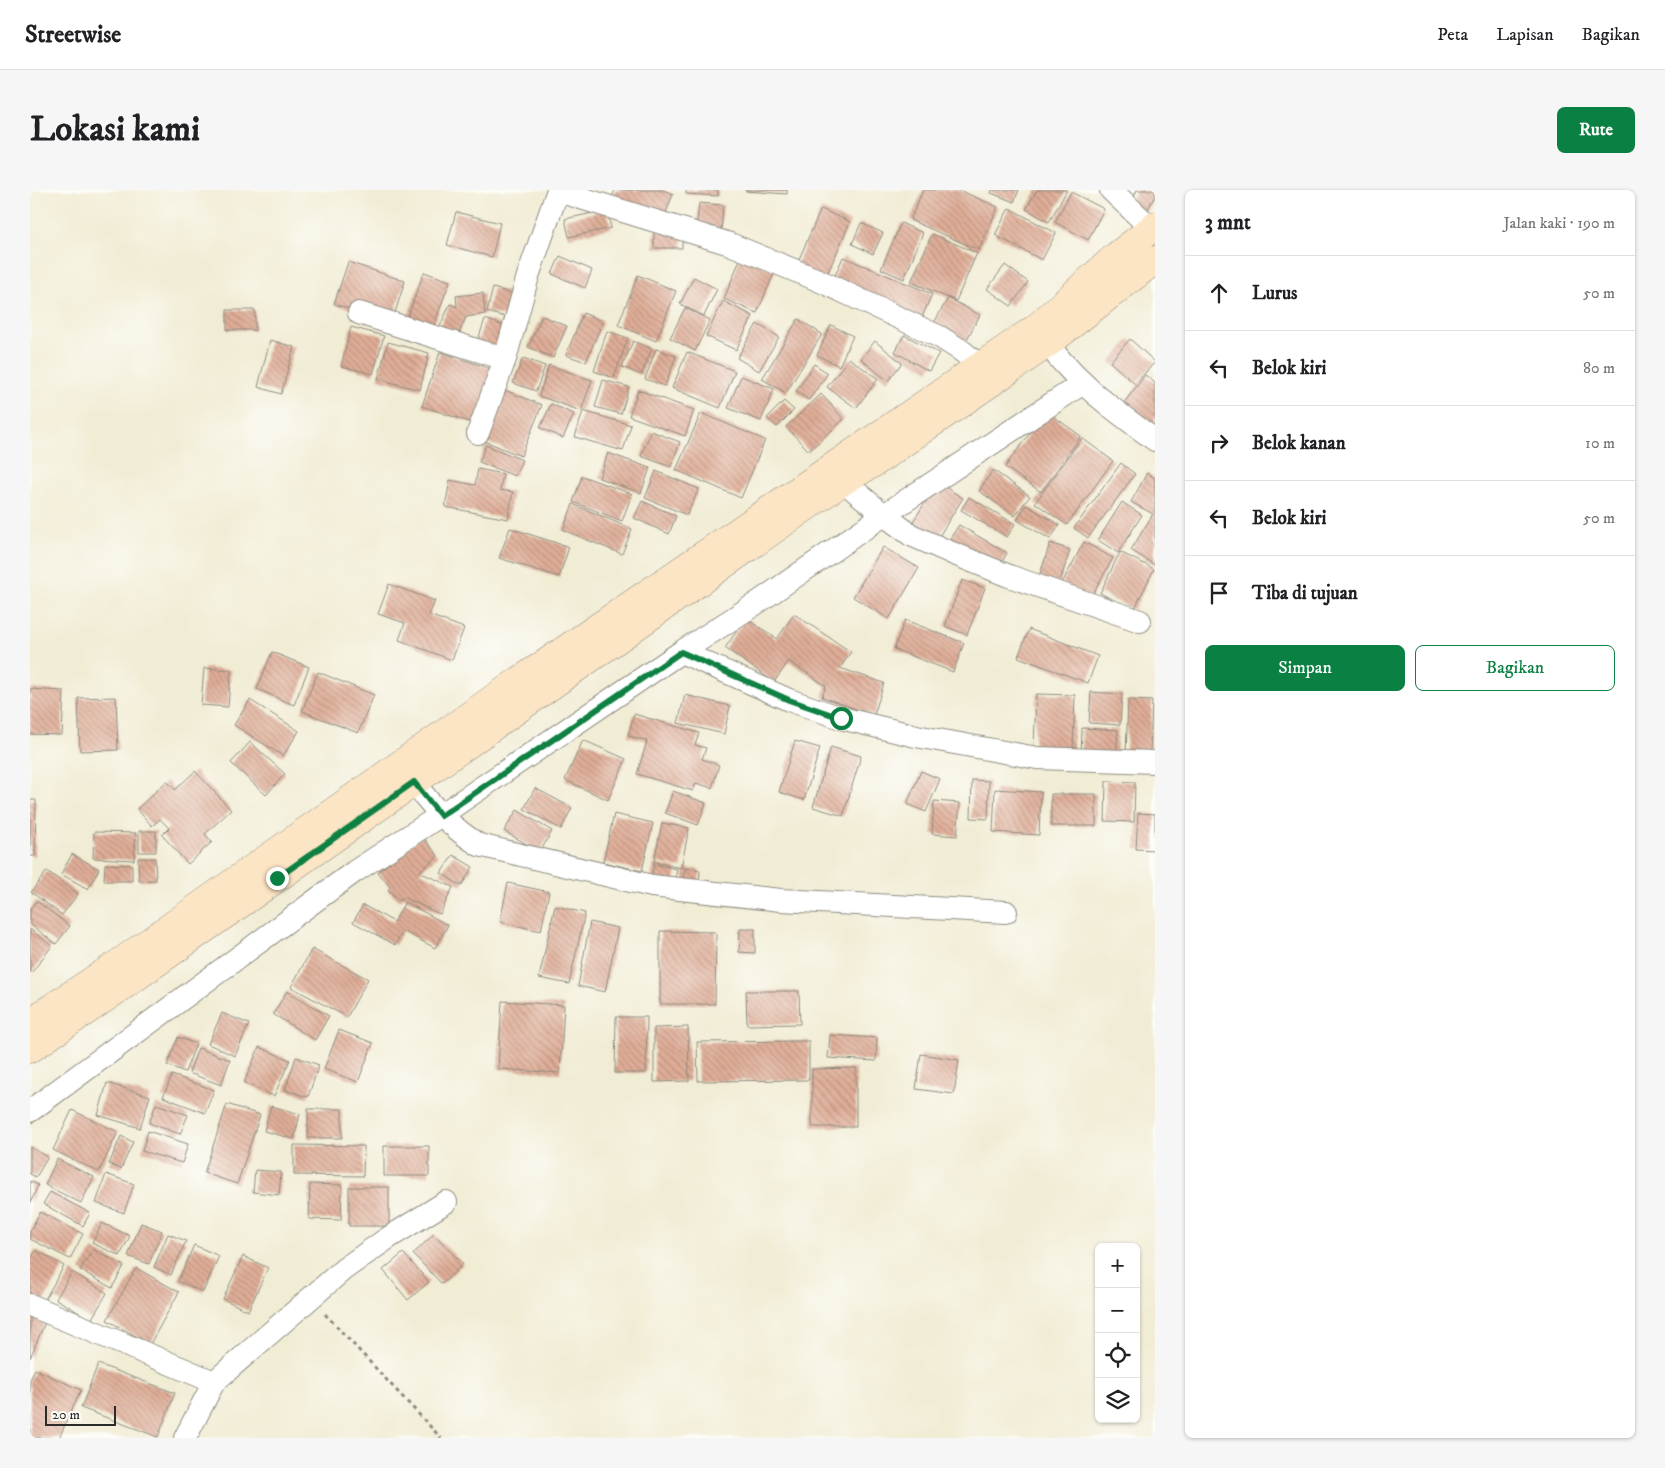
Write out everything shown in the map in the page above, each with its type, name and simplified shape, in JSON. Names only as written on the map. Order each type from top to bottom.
[{"type":"main road","points":[[1059,357],[1115,258],[1150,226]]},
{"type":"main road","points":[[30,1049],[124,972],[270,869],[497,696],[775,518],[865,499],[874,462],[1059,357],[1155,260]]},
{"type":"main road","points":[[270,869],[417,786],[775,518],[971,359],[1059,357]]},
{"type":"main road","points":[[30,1022],[124,972]]},
{"type":"street","points":[[478,433],[505,359],[528,276],[558,190],[730,244],[818,280],[940,337],[971,359]]},
{"type":"street","points":[[1118,197],[1150,226]]},
{"type":"street","points":[[359,314],[505,359]]},
{"type":"street","points":[[30,1111],[354,872],[439,813],[760,601],[865,499],[1059,357],[1155,440]]},
{"type":"street","points":[[865,499],[911,535],[1009,576],[1140,621]]},
{"type":"street","points":[[681,652],[789,700],[841,718],[916,736],[1038,758],[1155,762]]},
{"type":"street","points":[[417,786],[439,813],[466,837],[479,845],[652,886],[781,900],[1006,912]]},
{"type":"street","points":[[185,1438],[214,1382],[344,1269],[368,1251],[446,1202]]},
{"type":"street","points":[[30,1305],[214,1382]]},
{"type":"path","points":[[311,1299],[440,1438]]},
{"type":"building","points":[[615,190],[663,190],[673,194],[664,218],[612,197]]},
{"type":"building","points":[[686,190],[718,190],[718,196],[686,194]]},
{"type":"building","points":[[787,190],[787,194],[745,191]]},
{"type":"building","points":[[923,190],[959,190],[998,207],[979,250],[910,220]]},
{"type":"building","points":[[992,190],[1019,190],[1014,202],[991,193]]},
{"type":"building","points":[[1037,190],[1067,190],[1049,222],[1026,209]]},
{"type":"building","points":[[1137,190],[1155,190],[1155,196],[1146,212],[1130,203]]},
{"type":"building","points":[[1071,192],[1104,209],[1088,240],[1055,222]]},
{"type":"building","points":[[699,203],[723,205],[721,233],[696,232]]},
{"type":"building","points":[[1009,208],[1056,233],[1042,260],[995,235]]},
{"type":"building","points":[[821,209],[850,222],[825,279],[796,266]]},
{"type":"building","points":[[607,210],[611,228],[569,237],[565,219]]},
{"type":"building","points":[[456,212],[500,223],[492,257],[447,245]]},
{"type":"building","points":[[861,223],[883,233],[873,254],[852,244]]},
{"type":"building","points":[[901,223],[923,233],[904,279],[881,269]]},
{"type":"building","points":[[654,231],[682,231],[682,248],[654,248]]},
{"type":"building","points":[[932,234],[977,253],[956,301],[911,282]]},
{"type":"building","points":[[560,256],[592,270],[585,288],[552,274]]},
{"type":"building","points":[[741,257],[775,271],[757,313],[724,299]]},
{"type":"building","points":[[843,257],[932,294],[920,322],[831,285]]},
{"type":"building","points":[[348,262],[405,281],[392,322],[334,304]]},
{"type":"building","points":[[1005,265],[1028,282],[1011,306],[987,289]]},
{"type":"building","points":[[424,272],[450,281],[431,333],[405,324]]},
{"type":"building","points":[[638,275],[676,291],[656,341],[618,325]]},
{"type":"building","points":[[694,277],[717,289],[704,316],[680,304]]},
{"type":"building","points":[[493,288],[512,293],[506,317],[487,312]]},
{"type":"building","points":[[483,293],[485,314],[466,317],[455,343],[436,335],[450,304],[457,307],[456,296]]},
{"type":"building","points":[[948,298],[980,315],[962,348],[930,330]]},
{"type":"building","points":[[723,301],[753,316],[736,350],[706,336]]},
{"type":"building","points":[[685,308],[710,320],[695,351],[670,338]]},
{"type":"building","points":[[227,310],[255,310],[255,330],[227,330]]},
{"type":"building","points":[[583,313],[603,321],[586,362],[566,355]]},
{"type":"building","points":[[542,316],[567,326],[553,358],[528,347]]},
{"type":"building","points":[[485,319],[505,326],[496,352],[476,346]]},
{"type":"building","points":[[798,319],[822,334],[786,393],[762,379]]},
{"type":"building","points":[[757,324],[779,337],[759,371],[737,358]]},
{"type":"building","points":[[831,325],[853,336],[839,366],[817,355]]},
{"type":"building","points":[[351,327],[384,336],[373,374],[341,366]]},
{"type":"building","points":[[607,331],[628,338],[614,378],[594,371]]},
{"type":"building","points":[[904,335],[939,353],[929,371],[895,352]]},
{"type":"building","points":[[1130,339],[1155,362],[1135,384],[1110,362]]},
{"type":"building","points":[[270,340],[294,347],[281,394],[258,387]]},
{"type":"building","points":[[633,341],[652,349],[641,375],[622,367]]},
{"type":"building","points":[[875,341],[902,363],[888,381],[861,359]]},
{"type":"building","points":[[388,342],[429,353],[420,390],[378,379]]},
{"type":"building","points":[[656,349],[676,356],[665,386],[645,379]]},
{"type":"building","points":[[440,352],[494,370],[475,424],[422,406]]},
{"type":"building","points":[[687,352],[735,371],[720,408],[672,388]]},
{"type":"building","points":[[523,358],[545,366],[536,391],[513,383]]},
{"type":"building","points":[[849,358],[878,379],[856,408],[827,387]]},
{"type":"building","points":[[814,364],[828,373],[809,400],[796,391]]},
{"type":"building","points":[[549,365],[592,380],[581,411],[539,396]]},
{"type":"building","points":[[1145,375],[1155,383],[1155,427],[1124,403]]},
{"type":"building","points":[[741,376],[774,389],[761,421],[728,408]]},
{"type":"building","points":[[603,380],[629,387],[621,414],[595,407]]},
{"type":"building","points":[[502,389],[542,405],[521,456],[482,440]]},
{"type":"building","points":[[638,390],[694,410],[685,436],[629,416]]},
{"type":"building","points":[[821,394],[844,419],[809,451],[786,427]]},
{"type":"building","points":[[784,401],[794,410],[777,427],[767,418]]},
{"type":"building","points":[[551,404],[574,414],[563,438],[540,428]]},
{"type":"building","points":[[583,411],[631,425],[623,451],[575,437]]},
{"type":"building","points":[[1046,411],[1081,436],[1041,492],[1005,467]]},
{"type":"building","points":[[701,413],[765,440],[741,498],[676,470]]},
{"type":"building","points":[[651,431],[680,442],[671,467],[641,456]]},
{"type":"building","points":[[1082,438],[1113,461],[1067,525],[1035,503]]},
{"type":"building","points":[[486,445],[522,460],[515,476],[479,462]]},
{"type":"building","points":[[608,453],[650,468],[641,493],[599,478]]},
{"type":"building","points":[[1121,463],[1135,474],[1088,538],[1074,528]]},
{"type":"building","points":[[478,469],[503,474],[500,490],[513,492],[508,519],[445,507],[450,480],[475,485]]},
{"type":"building","points":[[993,470],[1030,496],[1015,516],[979,491]]},
{"type":"building","points":[[656,471],[699,489],[687,515],[645,498]]},
{"type":"building","points":[[1147,473],[1155,478],[1155,565],[1131,550],[1153,514],[1131,502]]},
{"type":"building","points":[[582,476],[632,494],[622,521],[573,502]]},
{"type":"building","points":[[938,483],[963,498],[936,541],[910,526]]},
{"type":"building","points":[[969,497],[1015,524],[1007,537],[961,510]]},
{"type":"building","points":[[642,501],[676,516],[669,534],[634,518]]},
{"type":"building","points":[[1122,502],[1142,515],[1118,553],[1098,540]]},
{"type":"building","points":[[573,504],[632,529],[622,554],[563,530]]},
{"type":"building","points":[[1026,505],[1060,525],[1050,539],[1017,520]]},
{"type":"building","points":[[959,525],[1007,553],[998,569],[949,540]]},
{"type":"building","points":[[510,528],[569,547],[559,577],[499,558]]},
{"type":"building","points":[[1084,542],[1113,558],[1090,599],[1062,583]]},
{"type":"building","points":[[1050,543],[1070,550],[1058,588],[1038,581]]},
{"type":"building","points":[[883,547],[919,568],[889,619],[853,597]]},
{"type":"building","points":[[1120,552],[1154,569],[1134,610],[1100,593]]},
{"type":"building","points":[[962,580],[985,588],[967,635],[945,626]]},
{"type":"building","points":[[389,584],[435,601],[429,615],[464,628],[452,660],[399,640],[405,623],[378,614]]},
{"type":"building","points":[[794,614],[851,652],[840,668],[884,683],[874,715],[822,697],[826,686],[789,661],[774,682],[725,648],[746,618],[777,639]]},
{"type":"building","points":[[905,620],[964,643],[953,672],[894,649]]},
{"type":"building","points":[[1029,629],[1098,656],[1088,683],[1018,657]]},
{"type":"building","points":[[272,652],[309,667],[294,705],[257,689]]},
{"type":"building","points":[[204,668],[231,670],[228,707],[201,705]]},
{"type":"building","points":[[318,672],[374,695],[358,733],[302,711]]},
{"type":"building","points":[[30,689],[64,691],[62,735],[30,734]]},
{"type":"building","points":[[1091,692],[1122,694],[1120,725],[1089,723]]},
{"type":"building","points":[[1036,694],[1075,695],[1073,750],[1034,749]]},
{"type":"building","points":[[685,695],[730,706],[724,734],[678,723]]},
{"type":"building","points":[[116,697],[118,750],[80,751],[78,698]]},
{"type":"building","points":[[250,700],[299,731],[283,756],[234,725]]},
{"type":"building","points":[[1128,700],[1152,701],[1150,756],[1126,755]]},
{"type":"building","points":[[634,714],[699,733],[695,745],[706,748],[702,759],[719,765],[712,788],[696,783],[693,791],[637,774],[647,741],[628,736]]},
{"type":"building","points":[[1082,728],[1118,730],[1116,758],[1081,756]]},
{"type":"building","points":[[583,740],[626,759],[608,800],[565,780]]},
{"type":"building","points":[[795,741],[820,748],[804,800],[779,792]]},
{"type":"building","points":[[250,742],[285,774],[266,795],[231,763]]},
{"type":"building","points":[[831,747],[861,756],[843,816],[813,807]]},
{"type":"building","points":[[195,771],[231,810],[205,834],[212,842],[188,864],[162,835],[169,828],[160,819],[152,826],[137,809],[167,781],[175,790]]},
{"type":"building","points":[[921,771],[940,779],[926,812],[907,804]]},
{"type":"building","points":[[972,780],[989,781],[988,819],[971,818]]},
{"type":"building","points":[[1106,781],[1135,782],[1134,822],[1105,821]]},
{"type":"building","points":[[535,788],[572,808],[561,829],[524,809]]},
{"type":"building","points":[[995,789],[1041,792],[1039,835],[993,832]]},
{"type":"building","points":[[673,791],[706,803],[698,825],[665,813]]},
{"type":"building","points":[[1051,794],[1096,794],[1096,826],[1051,826]]},
{"type":"building","points":[[30,800],[36,800],[35,856],[30,856]]},
{"type":"building","points":[[934,801],[960,803],[957,836],[932,834]]},
{"type":"building","points":[[517,810],[552,831],[540,852],[504,831]]},
{"type":"building","points":[[1138,813],[1155,814],[1155,850],[1136,849]]},
{"type":"building","points":[[614,814],[653,823],[642,871],[603,862]]},
{"type":"building","points":[[662,823],[689,828],[681,868],[654,862]]},
{"type":"building","points":[[139,831],[156,831],[156,852],[139,852]]},
{"type":"building","points":[[94,832],[136,833],[134,860],[93,858]]},
{"type":"building","points":[[422,836],[438,856],[419,872],[453,887],[440,914],[403,897],[400,901],[388,890],[390,887],[378,872]]},
{"type":"building","points":[[72,854],[99,869],[88,889],[61,874]]},
{"type":"building","points":[[453,855],[473,867],[461,886],[441,873]]},
{"type":"building","points":[[138,858],[155,858],[156,880],[139,881]]},
{"type":"building","points":[[105,864],[132,865],[132,881],[104,881]]},
{"type":"building","points":[[654,864],[677,869],[674,887],[650,883]]},
{"type":"building","points":[[685,868],[700,870],[699,889],[683,888]]},
{"type":"building","points":[[47,871],[78,894],[62,915],[31,892]]},
{"type":"building","points":[[508,883],[549,892],[541,931],[500,922]]},
{"type":"building","points":[[36,901],[70,926],[56,944],[30,924],[30,909]]},
{"type":"building","points":[[405,902],[448,925],[435,948],[403,931],[395,945],[353,922],[363,905],[394,922]]},
{"type":"building","points":[[555,906],[585,913],[569,984],[539,978]]},
{"type":"building","points":[[590,922],[618,928],[605,992],[578,986]]},
{"type":"building","points":[[30,929],[52,946],[32,972],[30,971]]},
{"type":"building","points":[[740,929],[755,929],[755,953],[739,952]]},
{"type":"building","points":[[660,931],[716,932],[715,1004],[660,1004]]},
{"type":"building","points":[[312,949],[368,979],[347,1017],[291,987]]},
{"type":"building","points":[[287,991],[329,1016],[315,1040],[273,1014]]},
{"type":"building","points":[[746,991],[799,991],[800,1024],[747,1025]]},
{"type":"building","points":[[502,1001],[564,1005],[560,1073],[498,1069]]},
{"type":"building","points":[[222,1013],[249,1024],[235,1056],[208,1044]]},
{"type":"building","points":[[616,1017],[647,1017],[646,1073],[615,1073]]},
{"type":"building","points":[[688,1027],[689,1081],[654,1082],[654,1028]]},
{"type":"building","points":[[339,1030],[373,1043],[358,1082],[324,1069]]},
{"type":"building","points":[[830,1035],[877,1038],[876,1061],[828,1058]]},
{"type":"building","points":[[178,1037],[196,1044],[185,1072],[167,1065]]},
{"type":"building","points":[[809,1041],[809,1080],[698,1081],[697,1042]]},
{"type":"building","points":[[259,1047],[290,1060],[274,1096],[244,1083]]},
{"type":"building","points":[[198,1048],[230,1060],[221,1085],[189,1073]]},
{"type":"building","points":[[921,1054],[959,1060],[954,1094],[916,1089]]},
{"type":"building","points":[[296,1057],[319,1065],[308,1097],[285,1090]]},
{"type":"building","points":[[856,1068],[856,1127],[812,1127],[812,1069]]},
{"type":"building","points":[[172,1075],[214,1090],[205,1113],[163,1097]]},
{"type":"building","points":[[107,1083],[150,1096],[140,1128],[98,1115]]},
{"type":"building","points":[[156,1104],[188,1115],[180,1134],[149,1123]]},
{"type":"building","points":[[227,1104],[260,1115],[237,1184],[204,1173]]},
{"type":"building","points":[[271,1106],[300,1114],[294,1139],[264,1131]]},
{"type":"building","points":[[308,1109],[342,1109],[342,1138],[308,1138]]},
{"type":"building","points":[[72,1110],[118,1132],[99,1172],[53,1150]]},
{"type":"building","points":[[148,1131],[188,1144],[182,1163],[142,1151]]},
{"type":"building","points":[[121,1136],[133,1142],[121,1169],[109,1164]]},
{"type":"building","points":[[294,1145],[364,1146],[363,1176],[294,1175]]},
{"type":"building","points":[[384,1146],[429,1146],[429,1176],[384,1176]]},
{"type":"building","points":[[30,1147],[48,1157],[36,1177],[30,1174]]},
{"type":"building","points":[[57,1159],[94,1177],[81,1203],[45,1185]]},
{"type":"building","points":[[255,1170],[281,1172],[279,1195],[253,1192]]},
{"type":"building","points":[[106,1174],[134,1184],[124,1213],[96,1203]]},
{"type":"building","points":[[30,1181],[38,1185],[30,1204]]},
{"type":"building","points":[[310,1184],[342,1185],[341,1220],[309,1219]]},
{"type":"building","points":[[349,1187],[389,1187],[389,1226],[349,1226]]},
{"type":"building","points":[[50,1192],[90,1213],[83,1226],[43,1204]]},
{"type":"building","points":[[40,1212],[83,1234],[70,1259],[30,1239],[30,1231]]},
{"type":"building","points":[[102,1223],[130,1236],[120,1256],[92,1243]]},
{"type":"building","points":[[141,1223],[162,1231],[149,1264],[128,1256]]},
{"type":"building","points":[[168,1234],[186,1241],[171,1275],[154,1267]]},
{"type":"building","points":[[434,1234],[463,1264],[442,1284],[413,1254]]},
{"type":"building","points":[[194,1245],[219,1256],[203,1292],[178,1281]]},
{"type":"building","points":[[93,1249],[124,1266],[112,1288],[80,1270]]},
{"type":"building","points":[[36,1250],[64,1266],[44,1301],[30,1293],[30,1260]]},
{"type":"building","points":[[403,1253],[429,1282],[408,1300],[383,1270]]},
{"type":"building","points":[[243,1256],[268,1268],[248,1311],[223,1299]]},
{"type":"building","points":[[136,1268],[179,1292],[150,1344],[107,1320]]},
{"type":"building","points":[[72,1272],[107,1293],[91,1320],[56,1299]]},
{"type":"building","points":[[30,1313],[46,1320],[30,1358]]},
{"type":"building","points":[[98,1364],[175,1393],[158,1437],[81,1408]]},
{"type":"building","points":[[35,1369],[81,1390],[59,1438],[30,1438],[30,1380]]},
{"type":"route","points":[[277,878],[414,782],[441,816],[681,652],[789,700],[841,718]]}]
